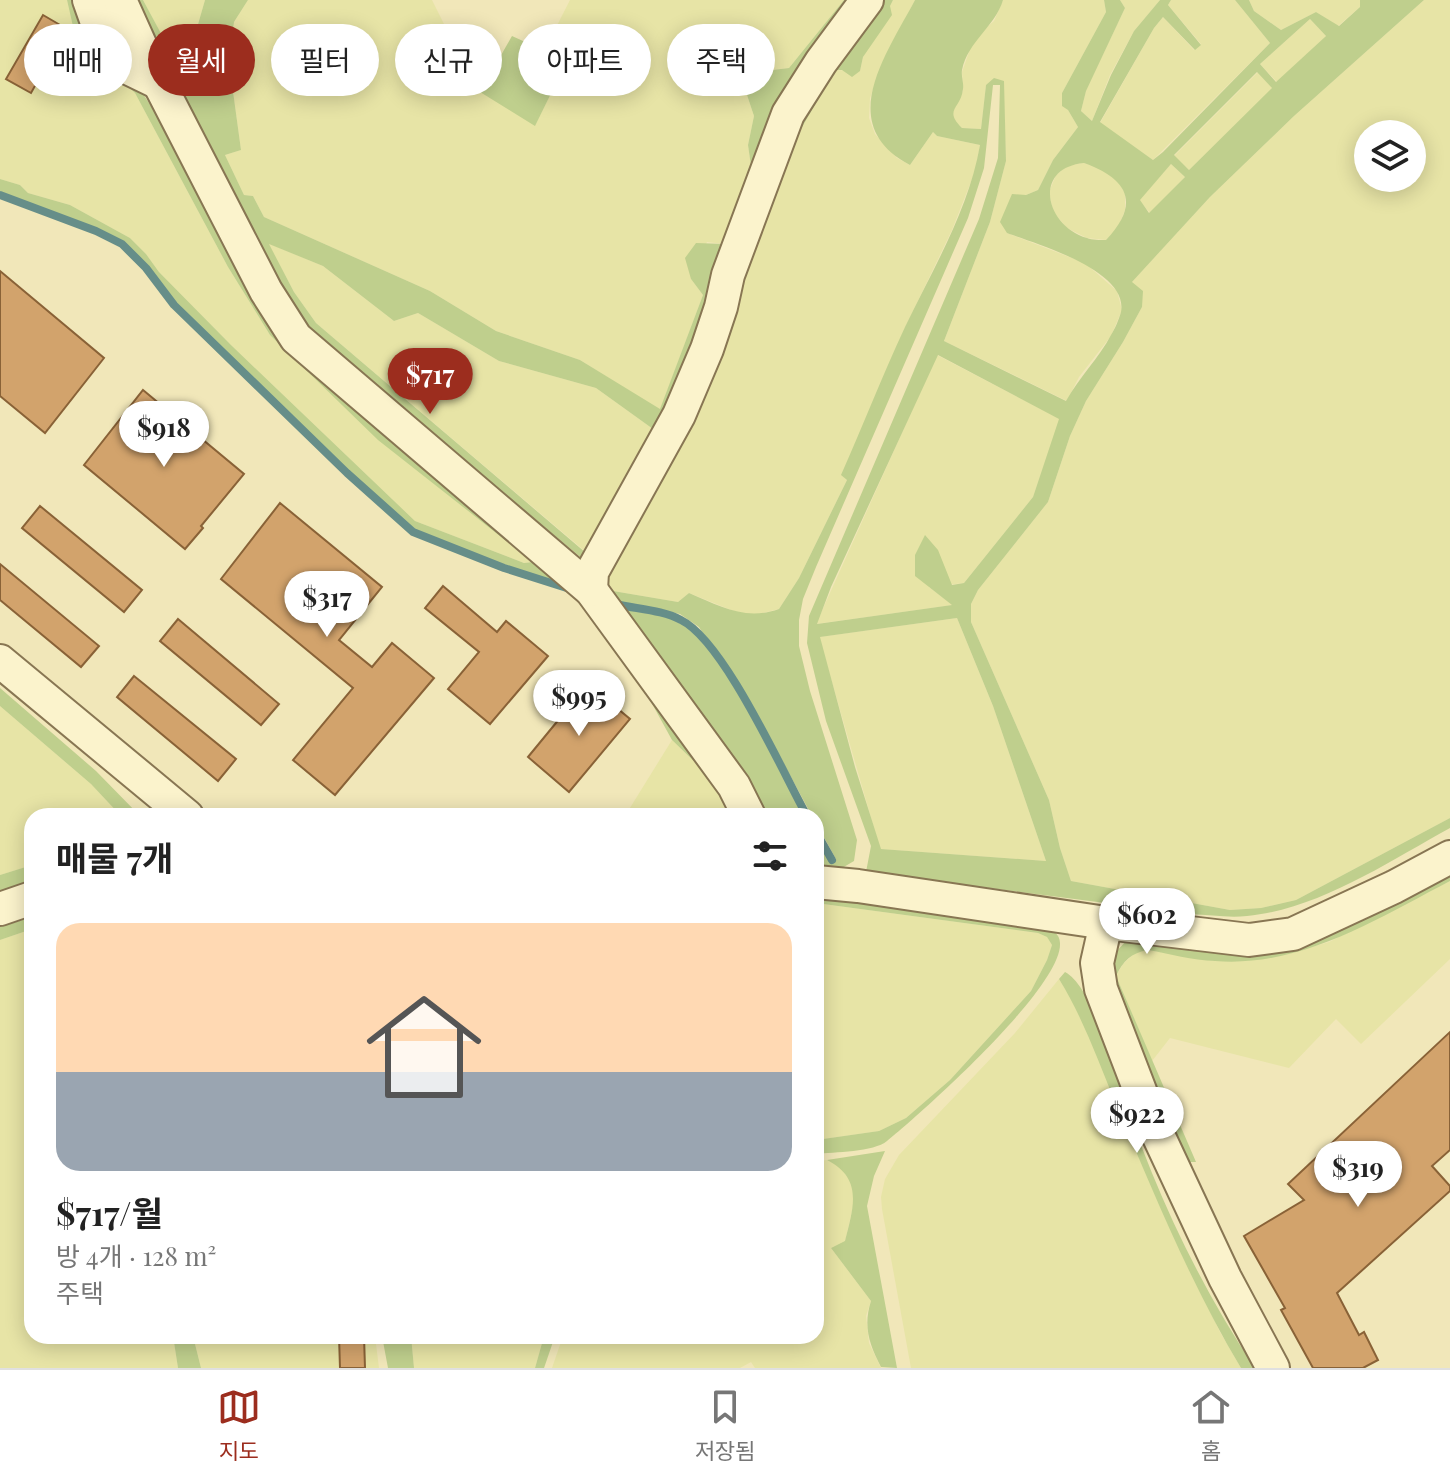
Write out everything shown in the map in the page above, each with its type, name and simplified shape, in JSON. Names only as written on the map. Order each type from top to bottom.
[{"type":"street","points":[[89,0],[107,51],[128,68],[148,78]]},
{"type":"street","points":[[120,0],[148,60]]},
{"type":"street","points":[[591,590],[592,572],[661,452],[707,349],[728,275],[788,114],[821,62],[867,0]]},
{"type":"street","points":[[166,96],[266,291],[296,338],[591,590],[734,786],[745,808]]},
{"type":"street","points":[[0,661],[177,808]]},
{"type":"street","points":[[824,883],[1249,940],[1293,934],[1450,857]]},
{"type":"street","points":[[0,909],[24,901]]},
{"type":"street","points":[[1106,923],[1097,963],[1101,989],[1152,1122],[1225,1278],[1273,1368]]},
{"type":"shaded area","points":[[0,0],[67,0],[72,24],[24,24],[24,96],[132,96],[132,90],[228,267],[270,335],[534,562],[524,563],[415,521],[231,345],[130,238],[70,205],[28,193],[20,185],[0,179]]},
{"type":"shaded area","points":[[143,0],[205,0],[198,24],[156,24]]},
{"type":"shaded area","points":[[248,0],[432,0],[444,24],[395,24],[395,96],[489,96],[535,125],[550,96],[651,96],[651,24],[558,24],[570,0],[844,0],[789,68],[775,70],[775,24],[667,24],[667,96],[747,96],[754,116],[748,145],[751,166],[725,244],[707,242],[691,279],[703,295],[660,410],[580,360],[496,331],[430,291],[264,217],[253,196],[244,195],[225,155],[241,150],[234,96],[255,96],[255,24],[234,22]]},
{"type":"shaded area","points":[[893,0],[915,0],[884,59],[870,98],[869,118],[875,134],[897,158],[910,165],[933,132],[937,136],[980,145],[976,169],[952,230],[903,332],[842,475],[847,480],[799,578],[779,609],[755,615],[741,614],[689,593],[678,602],[613,591],[607,577],[801,129],[835,70],[860,71],[863,57]]},
{"type":"shaded area","points":[[1003,0],[1104,0],[1106,12],[1062,93],[1078,127],[1053,160],[1038,190],[1026,195],[1007,233],[1085,263],[1117,291],[1122,310],[1111,336],[1079,377],[1067,401],[944,341],[990,222],[1006,161],[1003,81],[986,85],[981,129],[962,128],[953,120],[952,113],[963,91],[962,72],[970,49],[979,34],[994,21]]},
{"type":"shaded area","points":[[1120,0],[1160,0],[1134,31],[1110,75],[1092,121],[1081,111],[1086,90],[1125,8]]},
{"type":"shaded area","points":[[1171,0],[1235,0],[1270,43],[1153,160],[1100,123],[1163,17],[1194,50],[1201,44],[1168,5]]},
{"type":"shaded area","points":[[1249,0],[1360,0],[1360,7],[1338,26],[1316,12],[1281,30],[1254,11]]},
{"type":"shaded area","points":[[1424,0],[1450,0],[1450,818],[1296,900],[1261,908],[1230,910],[1071,881],[1049,800],[971,622],[971,604],[978,590],[1048,502],[1070,436],[1086,401],[1142,307],[1131,283],[1210,197],[1294,116]]},
{"type":"shaded area","points":[[1310,19],[1326,36],[1277,82],[1260,64]]},
{"type":"shaded area","points":[[1258,72],[1273,88],[1189,170],[1174,156]]},
{"type":"shaded area","points":[[1084,163],[1102,169],[1118,180],[1125,194],[1125,210],[1118,228],[1106,240],[1087,238],[1067,228],[1053,212],[1049,192],[1056,175],[1068,165]]},
{"type":"shaded area","points":[[1171,164],[1185,177],[1150,213],[1139,200]]},
{"type":"shaded area","points":[[268,243],[323,266],[394,321],[418,313],[499,361],[596,388],[653,429],[587,553],[316,323],[294,292]]},
{"type":"shaded area","points":[[937,355],[1060,419],[1033,497],[964,583],[929,587],[953,605],[816,624]]},
{"type":"shaded area","points":[[957,618],[993,706],[1046,861],[880,849],[819,637]]},
{"type":"shaded area","points":[[0,706],[91,784],[114,808],[24,808],[24,868],[0,875]]},
{"type":"shaded area","points":[[672,740],[701,768],[730,808],[630,808]]},
{"type":"shaded area","points":[[1450,881],[1450,959],[1361,1044],[1336,1019],[1289,1068],[1170,1038],[1152,1061],[1116,976],[1136,952],[1148,950],[1214,961],[1284,955],[1329,942]]},
{"type":"shaded area","points":[[824,904],[1038,933],[1047,937],[1052,945],[1031,991],[950,1080],[906,1118],[879,1131],[824,1139]]},
{"type":"shaded area","points":[[24,932],[24,1344],[174,1344],[178,1368],[0,1368],[0,940]]},
{"type":"shaded area","points":[[1059,979],[1076,1006],[1183,1255],[1241,1368],[911,1368],[882,1209],[885,1179],[899,1155],[1015,1033]]},
{"type":"shaded area","points":[[824,1160],[839,1166],[852,1183],[854,1202],[845,1242],[831,1248],[871,1301],[866,1316],[869,1343],[881,1368],[755,1368],[751,1362],[740,1368],[552,1368],[560,1344],[824,1344]]},
{"type":"shaded area","points":[[195,1344],[376,1344],[379,1368],[201,1368]]},
{"type":"shaded area","points":[[412,1344],[542,1344],[535,1368],[414,1368]]},
{"type":"green space","points":[[67,0],[83,0],[98,24],[72,24]]},
{"type":"green space","points":[[129,0],[143,0],[156,24],[148,24],[148,36]]},
{"type":"green space","points":[[205,0],[248,0],[234,22],[198,24]]},
{"type":"green space","points":[[844,0],[861,0],[817,57],[703,343],[590,565],[328,347],[287,296],[180,96],[234,96],[241,150],[225,155],[244,195],[253,196],[264,217],[430,291],[496,331],[580,360],[660,409],[703,295],[691,279],[685,258],[696,243],[725,244],[751,166],[748,145],[754,116],[747,96],[775,96],[775,70],[789,68]],"holes":[[[269,244],[323,266],[394,321],[418,313],[499,361],[596,388],[653,429],[586,553],[316,323],[294,292]]]},
{"type":"green space","points":[[876,0],[893,0],[890,6],[892,15],[863,57],[860,71],[852,77],[842,70],[835,70],[801,129],[607,577],[613,591],[678,602],[689,593],[722,607],[755,613],[779,609],[799,578],[847,480],[841,475],[888,364],[959,215],[980,145],[937,136],[933,132],[910,165],[887,149],[875,130],[871,110],[873,88],[891,43],[915,0],[1003,0],[965,60],[962,96],[953,113],[962,128],[981,129],[986,85],[994,78],[1004,81],[1006,161],[990,222],[944,341],[1066,401],[1114,330],[1121,312],[1120,297],[1111,283],[1096,271],[1058,252],[1007,233],[1000,222],[1012,194],[1026,195],[1038,190],[1053,160],[1078,127],[1062,106],[1062,93],[1106,12],[1104,0],[1120,0],[1125,8],[1086,91],[1081,111],[1092,121],[1134,31],[1160,0],[1171,0],[1168,5],[1201,45],[1195,50],[1163,17],[1100,122],[1153,160],[1270,43],[1235,0],[1249,0],[1254,11],[1281,30],[1316,12],[1339,26],[1360,7],[1360,0],[1424,0],[1294,116],[1210,197],[1132,282],[1143,291],[1142,307],[1086,401],[1070,436],[1048,502],[978,590],[971,604],[971,622],[1049,800],[1071,881],[1230,910],[1261,908],[1296,900],[1450,818],[1450,828],[1327,894],[1274,912],[1240,917],[1191,914],[866,872],[871,846],[826,721],[807,643],[809,616],[979,219],[998,158],[1000,85],[993,85],[984,168],[968,218],[816,567],[803,599],[799,620],[799,646],[810,691],[857,840],[854,861],[842,868],[824,867],[824,850],[832,863],[836,859],[824,837],[824,808],[808,808],[764,727],[699,627],[680,614],[618,601],[622,609],[675,620],[697,635],[731,682],[800,808],[761,808],[599,582],[794,117]],"holes":[[[1310,19],[1326,36],[1276,82],[1260,64]],[[1257,72],[1272,88],[1189,170],[1174,155]],[[1084,163],[1111,177],[1125,194],[1124,215],[1106,240],[1089,239],[1073,232],[1062,222],[1050,198],[1051,186],[1057,175],[1067,167]],[[1171,164],[1185,177],[1149,213],[1140,200]],[[938,355],[1059,419],[1033,497],[964,583],[952,585],[938,550],[925,535],[915,555],[915,576],[952,605],[817,624],[831,587]],[[957,618],[993,706],[1046,861],[881,849],[820,637]]]},
{"type":"green space","points":[[512,36],[518,39],[518,96],[550,96],[535,126],[487,96],[502,96],[502,54]]},
{"type":"green space","points":[[132,77],[211,200],[264,307],[585,592],[414,531],[175,303],[148,267],[123,242],[97,229],[0,193],[0,179],[20,185],[28,193],[70,205],[130,238],[231,345],[415,521],[524,563],[533,562],[378,440],[270,335],[228,267],[132,90]]},
{"type":"green space","points":[[0,688],[96,771],[132,808],[114,808],[91,784],[0,706]]},
{"type":"green space","points":[[659,694],[727,801],[701,768],[672,740],[650,700]]},
{"type":"green space","points":[[1450,866],[1450,881],[1366,925],[1307,949],[1247,961],[1206,960],[1148,950],[1137,953],[1125,962],[1116,976],[1196,1162],[1185,1162],[1106,972],[1119,948],[1132,937],[1227,950]]},
{"type":"green space","points":[[24,868],[24,889],[0,897],[0,875]]},
{"type":"green space","points":[[824,898],[1038,925],[1058,936],[1058,954],[1045,980],[992,1043],[887,1141],[864,1149],[824,1153],[824,1139],[879,1131],[906,1118],[950,1080],[1031,991],[1052,945],[1047,937],[1038,933],[824,904]]},
{"type":"green space","points":[[24,920],[24,932],[0,940],[0,927]]},
{"type":"green space","points":[[1065,972],[1081,989],[1096,1016],[1142,1147],[1174,1224],[1212,1298],[1255,1368],[1241,1368],[1189,1271],[1083,1024],[1059,979]]},
{"type":"green space","points":[[885,1151],[874,1176],[867,1206],[897,1368],[881,1367],[868,1335],[871,1301],[831,1248],[845,1241],[853,1195],[847,1176],[827,1160]]},
{"type":"green space","points":[[174,1344],[195,1344],[201,1368],[178,1368]]},
{"type":"green space","points":[[384,1344],[412,1344],[414,1368],[388,1368]]},
{"type":"green space","points":[[542,1344],[552,1344],[544,1368],[535,1368]]},
{"type":"building","points":[[43,15],[58,24],[38,24]]},
{"type":"building","points":[[24,48],[24,89],[6,79]]},
{"type":"building","points":[[0,271],[104,358],[45,433],[0,396]]},
{"type":"building","points":[[143,390],[244,474],[185,549],[84,465]]},
{"type":"building","points":[[280,503],[382,587],[339,640],[372,667],[392,643],[434,678],[335,795],[293,760],[353,688],[221,579]]},
{"type":"building","points":[[40,506],[142,590],[124,612],[22,528]]},
{"type":"building","points":[[0,564],[99,646],[81,667],[0,600]]},
{"type":"building","points":[[443,586],[497,632],[506,621],[548,656],[490,724],[448,689],[479,652],[425,608]]},
{"type":"building","points":[[178,619],[279,704],[261,725],[160,641]]},
{"type":"building","points":[[134,676],[236,759],[218,781],[117,697]]},
{"type":"building","points":[[588,684],[630,719],[569,792],[528,757]]},
{"type":"building","points":[[1450,1032],[1450,1150],[1432,1166],[1450,1186],[1450,1191],[1337,1293],[1359,1335],[1364,1332],[1378,1360],[1363,1368],[1313,1368],[1281,1310],[1285,1308],[1244,1236],[1304,1200],[1288,1184]]},
{"type":"building","points":[[339,1344],[364,1344],[365,1368],[340,1368]]},
{"type":"waterway","points":[[0,195],[122,244],[146,268],[174,305],[347,473],[413,532],[504,568],[573,590]]},
{"type":"waterway","points":[[615,604],[674,617],[698,633],[715,653],[751,709],[803,808]]},
{"type":"waterway","points":[[824,846],[832,860]]}]
